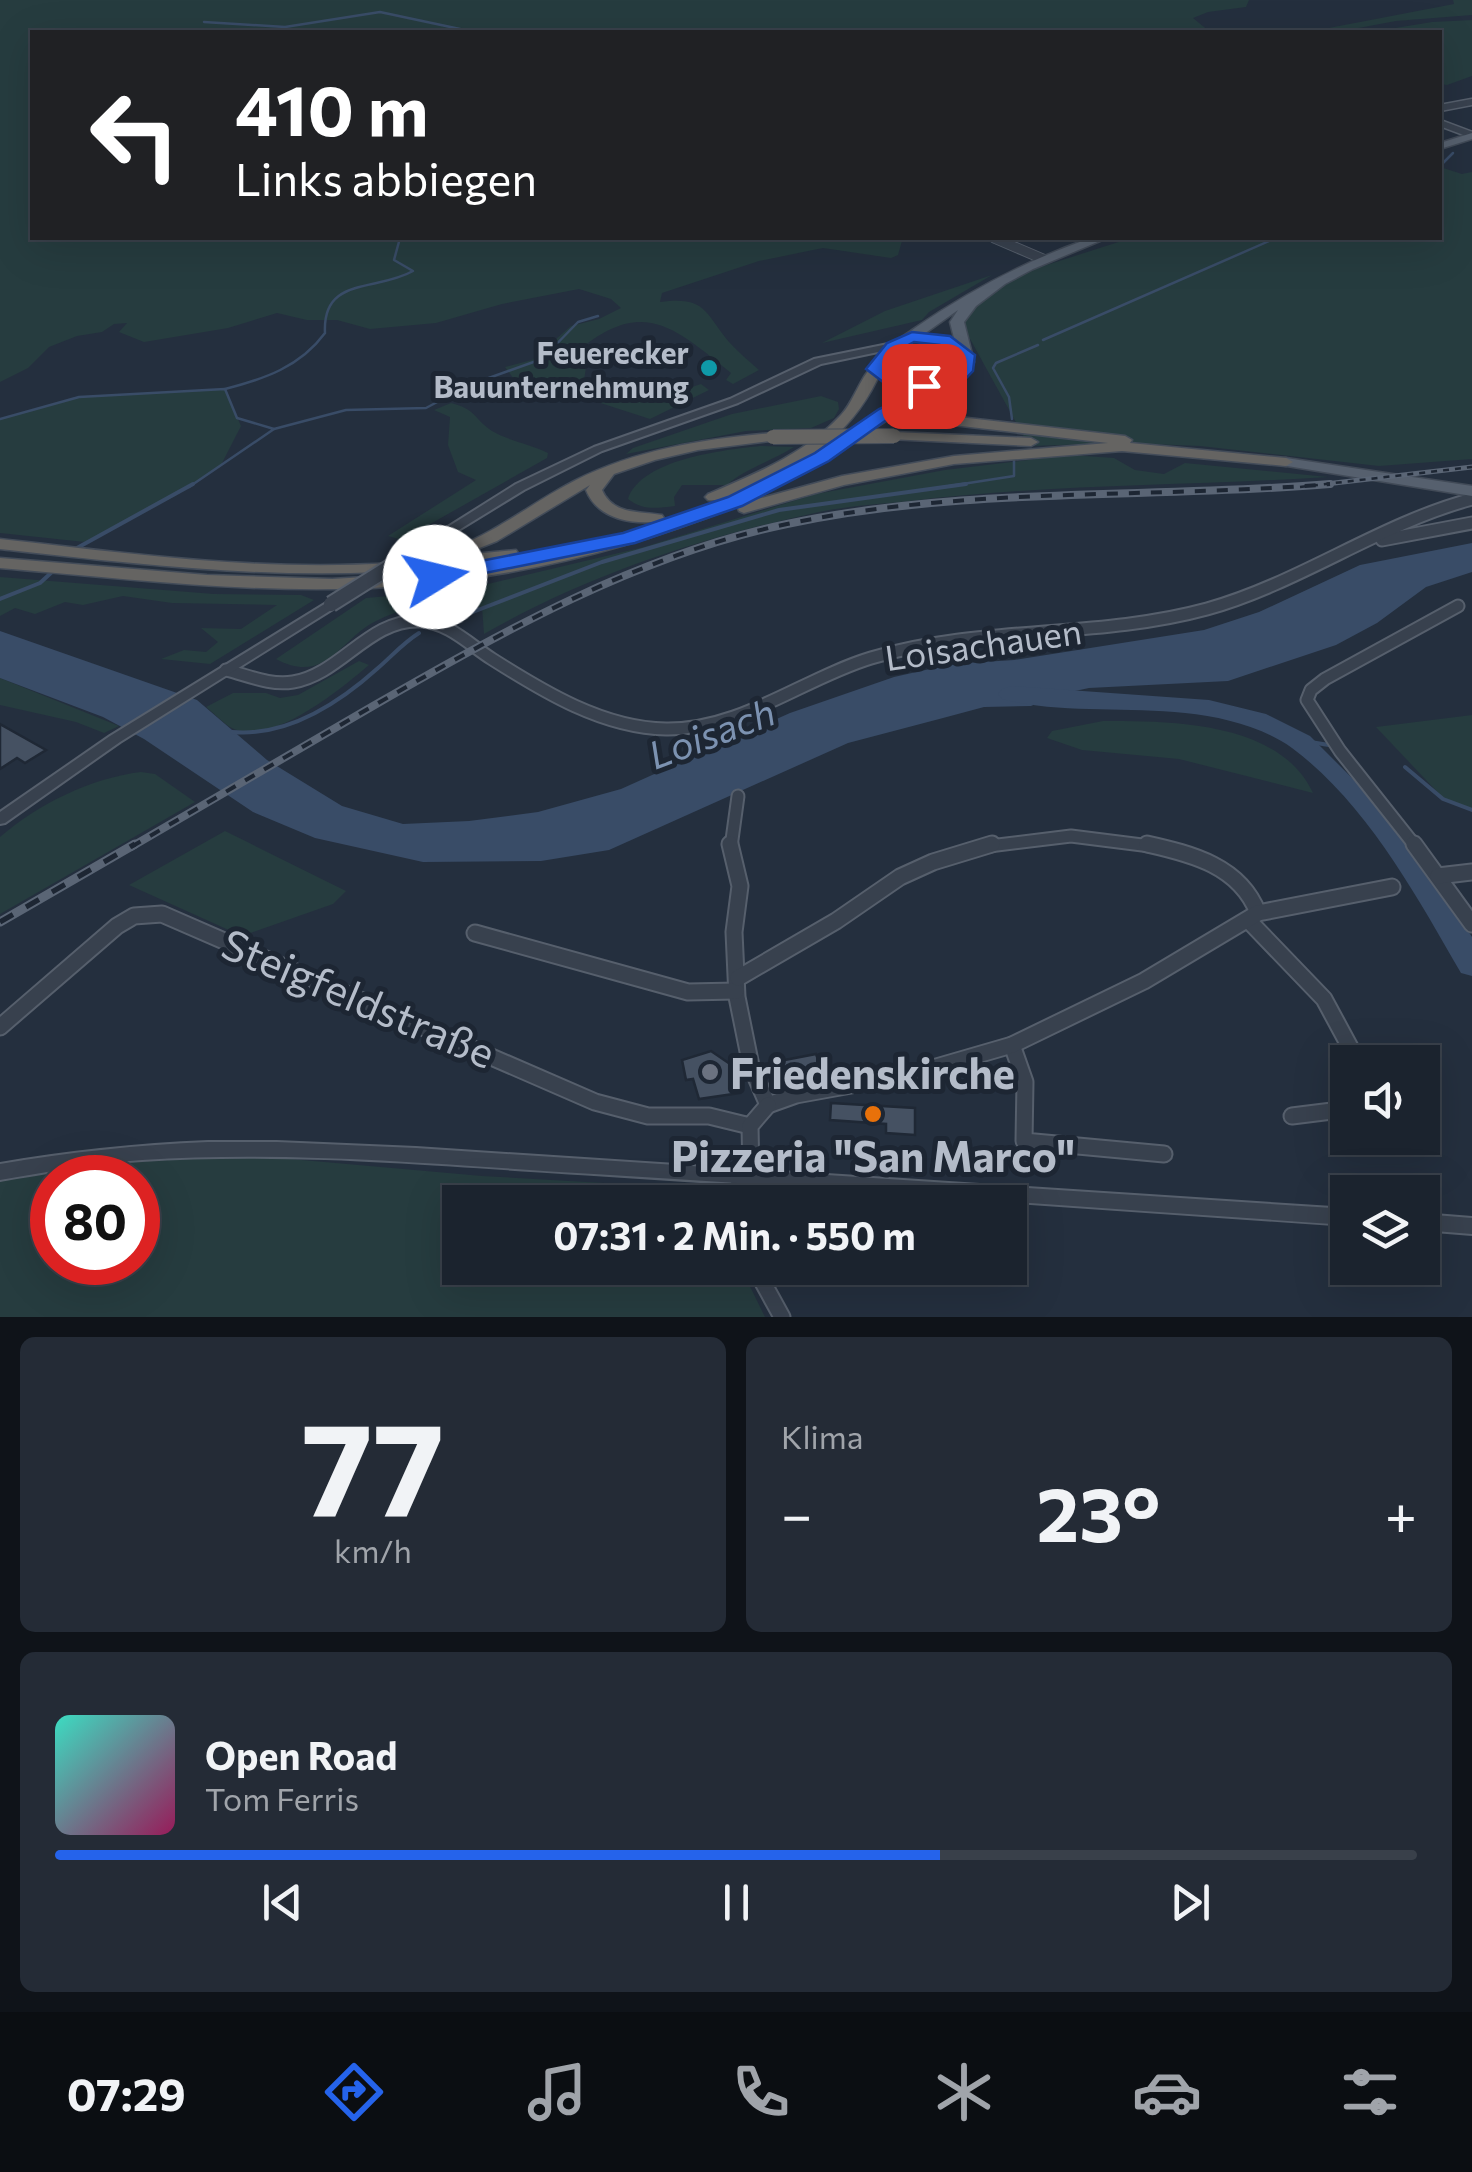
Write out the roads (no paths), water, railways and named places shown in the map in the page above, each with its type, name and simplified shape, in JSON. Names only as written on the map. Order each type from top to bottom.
[{"type":"highway","points":[[0,544],[289,570],[554,544],[661,522],[744,484],[824,439],[854,414],[868,392],[875,369]]},
{"type":"highway","points":[[0,563],[233,582],[380,582],[506,566],[661,522],[792,475],[904,404],[955,380]]},
{"type":"highway","points":[[904,404],[905,412],[918,419],[1031,426],[1180,451]]},
{"type":"highway","points":[[412,559],[495,538],[577,485],[611,470],[694,446],[773,437],[894,436],[1122,447],[1286,462]]},
{"type":"highway","points":[[611,470],[597,484],[597,500],[619,514],[694,524],[842,481],[906,468],[1004,454],[1122,447]]},
{"type":"main road","points":[[1442,145],[1472,136]]},
{"type":"main road","points":[[957,313],[966,367],[955,380],[914,386],[893,381],[875,369],[893,346],[927,326],[957,313],[1037,262],[1096,240]]},
{"type":"main road","points":[[912,337],[944,340],[966,355]]},
{"type":"main road","points":[[1286,462],[1469,497]]},
{"type":"street","points":[[1442,108],[1472,102]]},
{"type":"street","points":[[1442,124],[1472,136]]},
{"type":"street","points":[[998,240],[1037,262]]},
{"type":"street","points":[[0,819],[114,740],[331,604],[412,559],[520,487],[598,449],[734,401],[818,361],[893,346]]},
{"type":"street","points":[[846,357],[875,369]]},
{"type":"street","name":"Loisachauen","points":[[226,670],[278,682],[306,679],[330,670],[389,626],[419,621],[449,630],[555,695],[611,721],[684,728],[740,712],[854,664],[894,652],[963,640],[1130,628],[1211,608],[1469,497]]},
{"type":"street","name":"Loisachauen","points":[[1363,544],[1472,523]]},
{"type":"street","points":[[1458,606],[1311,690],[1307,700],[1312,716],[1340,747],[1472,924]]},
{"type":"street","points":[[738,796],[736,824],[729,837],[740,884],[734,934],[737,985],[747,1051],[756,1085],[768,1105]]},
{"type":"street","points":[[475,933],[688,992],[737,985],[900,877],[933,862],[1022,837],[1054,834],[1108,838],[1186,854],[1246,886],[1254,916],[1324,998],[1349,1045]]},
{"type":"street","points":[[1438,876],[1472,872]]},
{"type":"street","points":[[743,1185],[750,1126],[768,1105],[796,1095],[912,1074],[1012,1046],[1078,1016],[1254,916],[1392,887]]},
{"type":"street","name":"Steigfeldstraße","points":[[0,1028],[117,926],[134,916],[162,914],[595,1102],[648,1116],[709,1116],[750,1126]]},
{"type":"street","points":[[1012,1046],[1025,1082],[1024,1141],[1164,1154]]},
{"type":"street","points":[[1292,1116],[1330,1111]]},
{"type":"street","points":[[0,1172],[122,1152],[241,1146],[1330,1216]]},
{"type":"street","points":[[1440,1223],[1472,1226]]},
{"type":"street","points":[[764,1285],[782,1317]]},
{"type":"water","points":[[1472,543],[1472,572],[1426,587],[1377,623],[1336,645],[1228,681],[1089,688],[1056,695],[1031,706],[984,707],[848,743],[609,850],[541,861],[423,862],[315,838],[253,812],[144,739],[103,717],[0,678],[0,631],[197,700],[267,760],[342,806],[403,824],[469,821],[538,812],[621,789],[790,713],[894,677],[952,664],[1014,660],[1204,630],[1259,612],[1360,565]]},
{"type":"waterway","points":[[204,22],[285,27],[380,12],[465,30]]},
{"type":"waterway","points":[[1442,164],[1453,153]]},
{"type":"waterway","points":[[225,389],[267,376],[304,355],[325,333],[326,315],[332,302],[342,294],[413,271],[394,260],[399,240]]},
{"type":"waterway","points":[[1043,340],[1271,240]]},
{"type":"waterway","points":[[274,429],[346,410],[426,408],[469,385],[542,359],[578,322],[598,316]]},
{"type":"waterway","points":[[1012,419],[1009,397],[993,368],[996,363],[1038,345]]},
{"type":"waterway","points":[[0,419],[79,397],[225,389]]},
{"type":"waterway","points":[[225,389],[237,418],[274,429]]},
{"type":"waterway","points":[[189,487],[274,429]]},
{"type":"waterway","points":[[943,487],[1014,476],[1014,461]]},
{"type":"waterway","points":[[77,548],[193,484]]},
{"type":"waterway","points":[[452,620],[602,562],[779,510],[966,484]]},
{"type":"waterway","points":[[0,599],[40,583],[52,572]]},
{"type":"waterway","points":[[232,732],[272,729],[311,715],[346,694],[419,633]]},
{"type":"waterway","points":[[1011,694],[1209,708],[1257,720],[1291,736],[1322,759],[1370,813],[1419,879],[1472,965]]},
{"type":"waterway","points":[[1298,740],[1335,746]]},
{"type":"waterway","points":[[1405,767],[1443,799],[1472,810]]},
{"type":"railway","points":[[1322,484],[1472,467]]},
{"type":"railway","points":[[131,847],[522,624],[625,575],[732,538],[854,512],[922,504],[1322,484]]},
{"type":"railway","points":[[1300,487],[1322,484]]},
{"type":"railway","points":[[1322,484],[1330,484]]},
{"type":"railway","points":[[0,922],[135,844]]},
{"type":"place","name":"Feuerecker Bauunternehmung","points":[[709,368]]},
{"type":"place","name":"Friedenskirche","points":[[710,1072]]},
{"type":"place","name":"Pizzeria \"San Marco\"","points":[[873,1114]]},
{"type":"water label","name":"Loisach","points":[[711,732]]}]
